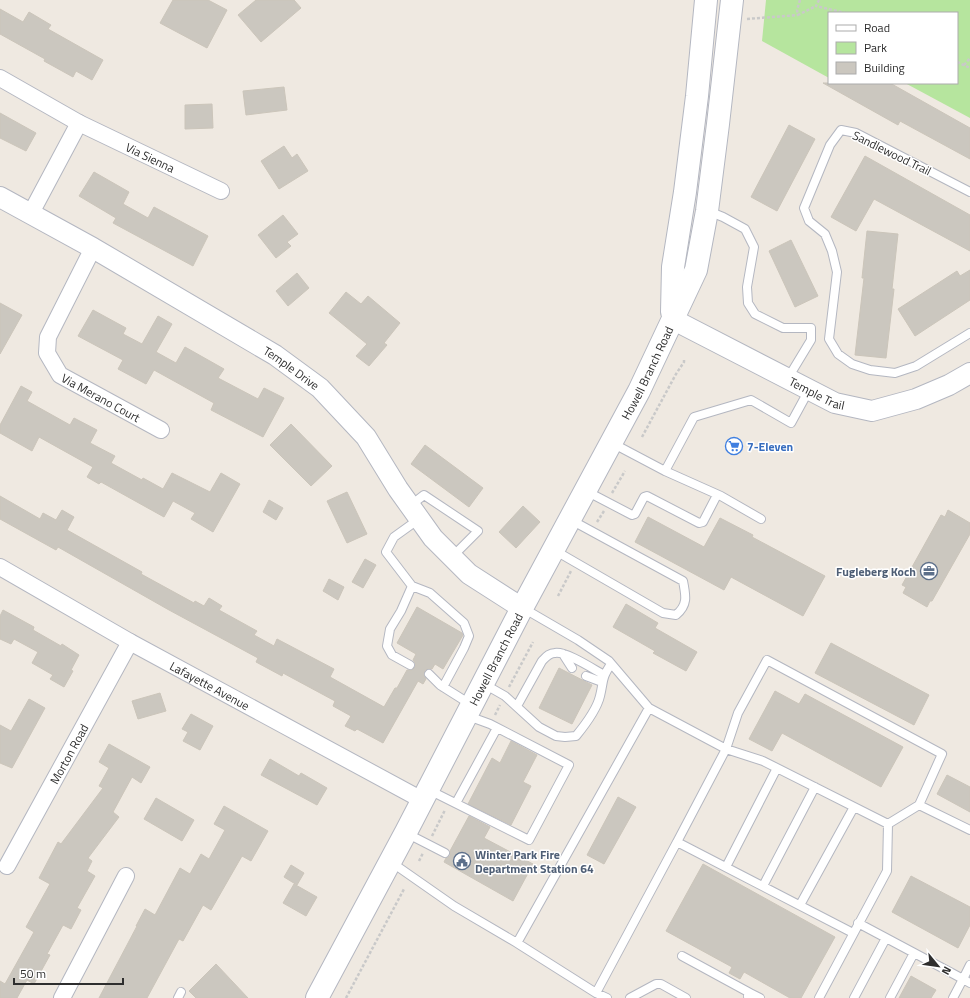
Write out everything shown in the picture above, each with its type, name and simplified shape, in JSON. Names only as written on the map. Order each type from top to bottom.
[{"type":"main road","name":"Howell Branch Road","points":[[672,319],[673,267],[685,192],[697,96],[706,0]]},
{"type":"main road","name":"Howell Branch Road","points":[[317,998],[406,832],[522,608],[639,391],[696,270],[707,211],[732,0]]},
{"type":"street","name":"Via Sienna","points":[[0,78],[80,123],[222,191]]},
{"type":"street","points":[[31,214],[80,123]]},
{"type":"street","name":"Temple Drive","points":[[0,197],[93,248],[275,354],[320,388],[366,437],[398,490],[433,538],[469,574],[522,608]]},
{"type":"street","name":"Via Merano Court","points":[[93,248],[48,337],[47,354],[60,375],[161,430]]},
{"type":"street","name":"Temple Trail","points":[[672,319],[835,403],[872,410],[916,399],[970,374]]},
{"type":"street","name":"Lafayette Avenue","points":[[0,567],[130,642],[425,795]]},
{"type":"street","name":"Morton Road","points":[[7,866],[130,642]]},
{"type":"street","points":[[62,998],[126,876]]},
{"type":"lane","name":"Sandlewood Trail","points":[[970,192],[856,132],[841,130],[830,145],[804,208],[809,221],[825,234],[832,251],[837,272],[829,339],[838,354],[852,364],[870,370],[895,373],[916,366],[970,333]]},
{"type":"lane","points":[[707,211],[723,217],[745,229],[754,247],[747,287],[748,303],[755,314],[783,328],[812,328],[811,340],[788,378]]},
{"type":"lane","points":[[665,470],[694,417],[751,400],[791,423],[809,389]]},
{"type":"lane","points":[[611,442],[717,495],[761,519]]},
{"type":"lane","points":[[585,490],[632,515],[635,514],[644,497],[647,496],[699,523],[703,522],[717,495]]},
{"type":"lane","points":[[443,687],[464,648],[468,636],[464,623],[430,593],[412,586],[386,552],[394,537],[415,512],[424,495],[478,531],[451,557]]},
{"type":"lane","points":[[553,550],[663,613],[676,616],[682,610],[686,597],[683,581],[570,519]]},
{"type":"lane","points":[[410,665],[392,655],[387,646],[390,629],[401,611],[412,586]]},
{"type":"lane","points":[[522,608],[578,640],[611,664],[649,708],[726,749],[777,768],[888,824]]},
{"type":"lane","points":[[517,706],[542,661],[548,655],[556,652],[571,657],[603,678]]},
{"type":"lane","points":[[563,654],[572,668]]},
{"type":"lane","points":[[596,993],[726,749],[738,713],[767,660],[942,754],[919,805],[888,824]]},
{"type":"lane","points":[[483,683],[505,696],[535,724],[556,736],[576,736],[586,723],[600,696],[603,678],[611,664]]},
{"type":"lane","points":[[425,795],[456,803],[529,840],[569,765],[497,728],[469,710],[429,674]]},
{"type":"lane","points":[[586,676],[603,678]]},
{"type":"lane","points":[[517,943],[649,708]]},
{"type":"lane","points":[[456,803],[497,728]]},
{"type":"lane","points":[[726,867],[777,768]]},
{"type":"lane","points":[[763,886],[815,787]]},
{"type":"lane","points":[[919,805],[970,830]]},
{"type":"lane","points":[[800,905],[854,807]]},
{"type":"lane","points":[[819,998],[886,871],[888,824]]},
{"type":"lane","points":[[406,832],[445,854]]},
{"type":"lane","points":[[677,842],[853,933]]},
{"type":"lane","points":[[390,862],[454,906],[517,943],[596,993],[607,998]]},
{"type":"lane","points":[[858,923],[966,981]]},
{"type":"lane","points":[[854,998],[886,938]]},
{"type":"lane","points":[[890,998],[914,953]]},
{"type":"lane","points":[[682,956],[748,995],[760,998]]},
{"type":"lane","points":[[953,998],[966,981],[970,965]]},
{"type":"lane","points":[[630,998],[656,984],[661,984],[686,998]]},
{"type":"path","points":[[798,15],[797,10],[800,0]]},
{"type":"path","points":[[744,18],[752,19],[798,15],[816,6],[819,0]]},
{"type":"path","points":[[816,6],[841,12]]},
{"type":"path","points":[[964,65],[970,58]]},
{"type":"path","points":[[958,62],[970,68]]},
{"type":"path","points":[[642,437],[684,362],[684,358]]},
{"type":"path","points":[[611,495],[625,470]]},
{"type":"path","points":[[595,526],[605,508]]},
{"type":"path","points":[[558,596],[572,569]]},
{"type":"path","points":[[346,998],[404,889]]},
{"type":"green space","points":[[766,0],[970,0],[970,118],[907,84],[958,84],[958,12],[828,12],[828,77],[762,41]]},
{"type":"building","points":[[173,0],[208,0],[227,10],[207,48],[160,23]]},
{"type":"building","points":[[256,0],[294,0],[301,8],[261,42],[238,15]]},
{"type":"building","points":[[0,9],[23,22],[29,12],[51,25],[48,29],[103,60],[92,80],[76,71],[73,77],[44,61],[45,59],[0,34]]},
{"type":"building","points":[[823,83],[892,84],[970,128],[970,159],[900,121],[898,125]]},
{"type":"building","points":[[284,87],[287,110],[246,115],[243,91]]},
{"type":"building","points":[[212,104],[213,128],[185,129],[185,105]]},
{"type":"building","points":[[0,113],[36,133],[26,151],[0,138]]},
{"type":"building","points":[[789,125],[815,139],[777,211],[751,197]]},
{"type":"building","points":[[284,146],[292,158],[297,154],[308,171],[279,189],[261,161]]},
{"type":"building","points":[[865,156],[970,215],[970,251],[874,199],[856,231],[831,217]]},
{"type":"building","points":[[94,172],[129,192],[123,204],[148,218],[154,207],[208,236],[193,266],[113,223],[116,218],[79,196]]},
{"type":"building","points":[[283,215],[298,234],[287,242],[291,246],[276,258],[258,235]]},
{"type":"building","points":[[867,231],[898,234],[892,289],[894,289],[886,358],[855,355],[864,278],[862,278]]},
{"type":"building","points":[[791,240],[818,296],[795,307],[769,251]]},
{"type":"building","points":[[970,270],[970,300],[915,336],[898,309],[957,271],[960,276]]},
{"type":"building","points":[[297,273],[309,288],[288,306],[276,291]]},
{"type":"building","points":[[346,292],[361,304],[368,296],[400,323],[384,343],[387,345],[369,366],[356,356],[367,344],[329,313]]},
{"type":"building","points":[[0,303],[22,315],[0,354]]},
{"type":"building","points":[[93,310],[126,328],[123,334],[142,344],[158,316],[172,324],[156,352],[176,363],[185,347],[224,369],[218,378],[258,399],[264,388],[284,398],[263,437],[211,410],[214,403],[154,370],[146,384],[118,369],[123,360],[78,336]]},
{"type":"building","points":[[21,386],[32,392],[27,401],[70,425],[74,418],[97,430],[90,443],[115,456],[111,463],[142,480],[143,478],[163,489],[172,473],[210,492],[221,473],[240,484],[213,532],[191,519],[195,513],[173,501],[164,517],[101,482],[99,484],[87,477],[93,467],[39,437],[32,451],[0,433],[0,425]]},
{"type":"building","points":[[291,424],[332,466],[311,486],[270,445]]},
{"type":"building","points":[[425,445],[483,488],[469,507],[411,464]]},
{"type":"building","points":[[347,492],[367,534],[347,543],[327,501]]},
{"type":"building","points":[[0,496],[40,519],[43,513],[56,520],[62,510],[74,517],[67,530],[142,572],[141,574],[194,603],[195,601],[204,606],[209,598],[222,606],[219,610],[257,631],[254,635],[274,646],[277,639],[334,669],[330,677],[384,707],[407,670],[412,670],[415,667],[413,660],[416,654],[397,643],[417,607],[463,635],[443,669],[435,664],[432,669],[425,670],[424,675],[426,679],[423,684],[418,681],[383,743],[357,729],[355,731],[345,726],[351,716],[333,706],[335,701],[283,673],[282,676],[256,662],[258,658],[169,610],[58,547],[56,550],[0,519]]},
{"type":"building","points":[[269,500],[283,508],[276,520],[263,512]]},
{"type":"building","points":[[523,506],[540,522],[516,548],[499,532]]},
{"type":"building","name":"Fugleberg Koch","points":[[948,510],[970,523],[970,534],[932,601],[930,601],[927,607],[903,593],[906,587],[902,585],[941,515],[945,517]]},
{"type":"building","points":[[648,517],[704,547],[720,518],[825,576],[803,616],[731,577],[724,590],[635,542]]},
{"type":"building","points":[[365,559],[376,565],[363,588],[352,582]]},
{"type":"building","points":[[329,579],[344,587],[338,600],[323,591]]},
{"type":"building","points":[[626,604],[658,623],[655,628],[697,652],[686,671],[653,653],[655,651],[613,627]]},
{"type":"building","points":[[3,610],[34,627],[33,630],[61,646],[62,644],[79,655],[71,670],[73,671],[64,687],[50,679],[53,675],[32,663],[38,652],[14,639],[11,644],[0,639],[0,616]]},
{"type":"building","points":[[831,643],[929,695],[914,725],[815,673]]},
{"type":"building","points":[[559,668],[592,685],[572,724],[539,708]]},
{"type":"building","points":[[775,691],[799,704],[805,694],[903,747],[881,787],[782,733],[772,751],[749,739]]},
{"type":"building","points":[[160,693],[166,711],[138,719],[132,701]]},
{"type":"building","points":[[29,699],[45,708],[12,768],[0,763],[0,725],[11,731]]},
{"type":"building","points":[[191,714],[213,726],[200,750],[183,741],[188,732],[182,729]]},
{"type":"building","points":[[511,741],[537,755],[523,782],[531,786],[511,825],[468,804],[492,758],[500,763]]},
{"type":"building","points":[[109,744],[150,767],[141,783],[132,777],[113,812],[119,817],[88,858],[92,861],[87,871],[95,876],[77,908],[81,910],[71,929],[63,925],[47,954],[50,955],[34,984],[27,980],[17,998],[0,998],[0,981],[5,984],[34,932],[26,927],[50,884],[39,878],[58,842],[61,844],[103,788],[99,786],[109,768],[99,762]]},
{"type":"building","points":[[270,759],[299,776],[301,773],[327,788],[317,805],[261,775]]},
{"type":"building","points":[[947,775],[970,787],[970,812],[937,794]]},
{"type":"building","points":[[618,797],[636,807],[604,864],[587,855]]},
{"type":"building","points":[[156,798],[194,820],[182,841],[144,819]]},
{"type":"building","points":[[224,806],[268,831],[251,861],[242,856],[211,910],[203,905],[183,941],[179,939],[147,998],[99,998],[145,909],[155,915],[180,868],[190,874],[201,854],[209,859],[225,830],[214,824]]},
{"type":"building","points":[[469,816],[490,827],[484,838],[533,864],[513,901],[444,862],[446,858],[450,856],[450,851]]},
{"type":"building","points":[[703,864],[835,937],[801,998],[790,998],[744,972],[740,979],[729,973],[732,967],[666,931]]},
{"type":"building","points":[[291,865],[304,873],[297,885],[284,877]]},
{"type":"building","points":[[911,876],[970,907],[970,925],[958,948],[892,912]]},
{"type":"building","points":[[294,884],[317,897],[306,916],[283,903]]},
{"type":"building","points":[[216,964],[248,998],[196,998],[189,991]]},
{"type":"building","points":[[911,976],[936,990],[931,998],[899,998]]},
{"type":"place","name":"7-Eleven","points":[[734,446]]},
{"type":"place","name":"Fugleberg Koch","points":[[929,571]]},
{"type":"place","name":"Winter Park Fire Department Station 64","points":[[462,861]]}]
